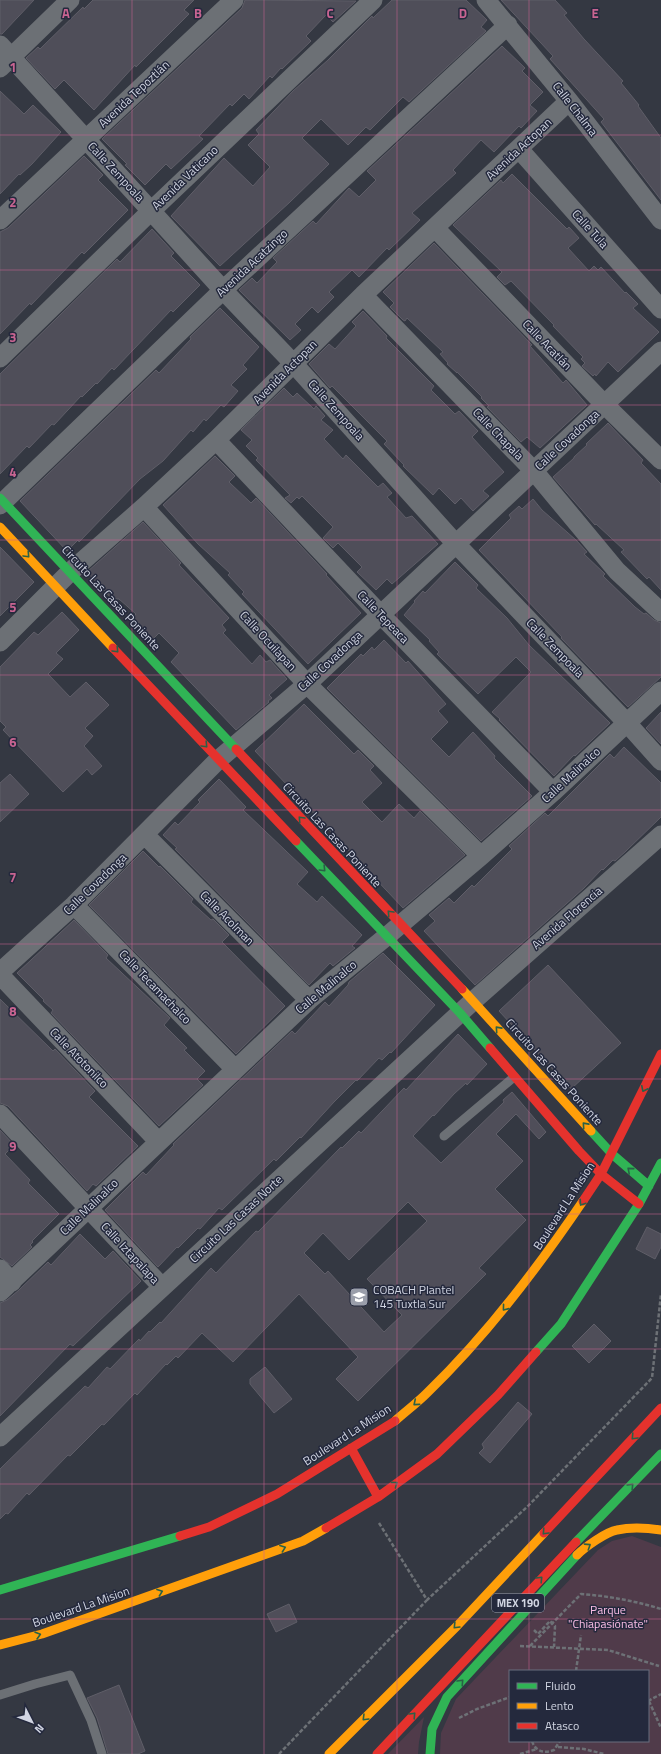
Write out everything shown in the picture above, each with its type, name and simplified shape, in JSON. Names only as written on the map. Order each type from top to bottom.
[{"type":"main road","name":"Circuito Las Casas Poniente","points":[[1,501],[70,572],[233,747],[394,930],[466,1007],[612,1154],[649,1186]]},
{"type":"main road","name":"Circuito Las Casas Poniente","points":[[0,527],[218,760],[394,930],[466,1007],[514,1077],[579,1151],[601,1174],[639,1204]]},
{"type":"main road","name":"Boulevard La Mision","points":[[0,1590],[118,1556],[209,1527],[277,1494],[392,1423],[427,1394],[493,1322],[545,1257],[601,1174],[661,1054]]},
{"type":"main road","name":"Boulevard La Mision","points":[[0,1645],[42,1634],[303,1541],[378,1497],[437,1454],[498,1395],[561,1324],[639,1204],[661,1163]]},
{"type":"main road","points":[[329,1754],[457,1626],[661,1408]]},
{"type":"main road","points":[[351,1448],[378,1497]]},
{"type":"main road","name":"MEX 190","points":[[377,1754],[538,1582],[661,1454]]},
{"type":"main road","points":[[430,1754],[432,1729],[447,1697],[584,1548],[615,1530],[647,1528],[661,1530]]},
{"type":"street","points":[[4,57],[70,0]]},
{"type":"street","name":"Avenida Tepoztlán","points":[[0,220],[234,0]]},
{"type":"street","name":"Avenida Vaticano","points":[[0,358],[151,211],[373,0]]},
{"type":"street","name":"Calle Chalma","points":[[486,0],[569,101],[661,220]]},
{"type":"street","name":"Avenida Acatzingo","points":[[1,501],[223,290],[508,25]]},
{"type":"street","name":"Calle Zempoala","points":[[4,57],[85,140],[223,290],[293,363],[456,544],[627,723],[661,761]]},
{"type":"street","name":"Avenida Actopan","points":[[0,642],[70,572],[144,507],[216,440],[363,295],[569,101]]},
{"type":"street","name":"Calle Tula","points":[[519,149],[661,309]]},
{"type":"street","name":"Calle Acatlán","points":[[435,228],[605,405],[661,460]]},
{"type":"street","name":"Calle Chapala","points":[[363,295],[534,471],[617,572],[661,612]]},
{"type":"street","name":"Calle Covadonga","points":[[0,972],[74,905],[145,836],[218,760],[307,684],[661,351]]},
{"type":"street","name":"Calle Tepeaca","points":[[216,440],[381,615],[553,792]]},
{"type":"street","name":"Calle Ocuilapan","points":[[144,507],[307,684],[481,856]]},
{"type":"street","name":"Calle Malinalco","points":[[4,1281],[88,1208],[309,1000],[481,856],[553,792],[661,691]]},
{"type":"street","name":"Avenida Florencia","points":[[466,1007],[661,835]]},
{"type":"street","name":"Calle Acolman","points":[[145,836],[309,1000]]},
{"type":"street","name":"Calle Tecamachalco","points":[[74,905],[235,1069]]},
{"type":"street","name":"Calle Atotonilco","points":[[0,975],[158,1141]]},
{"type":"street","name":"Circuito Las Casas Norte","points":[[0,1437],[466,1007]]},
{"type":"street","name":"Calle Iztapalapa","points":[[0,1114],[162,1287]]},
{"type":"lane","points":[[444,1136],[514,1077]]},
{"type":"lane","points":[[0,1695],[70,1675],[91,1720],[102,1754]]},
{"type":"path","points":[[279,1754],[427,1600],[528,1506],[652,1378],[661,1294]]},
{"type":"path","points":[[379,1523],[427,1600]]},
{"type":"path","points":[[530,1646],[581,1594],[601,1595],[635,1601],[661,1609]]},
{"type":"path","points":[[576,1670],[581,1635]]},
{"type":"path","points":[[520,1646],[608,1650],[659,1666]]},
{"type":"path","points":[[649,1700],[661,1694]]},
{"type":"path","points":[[457,1719],[477,1709],[509,1697]]},
{"type":"path","points":[[649,1703],[661,1728]]},
{"type":"path","points":[[533,1742],[541,1752],[550,1752],[558,1747],[584,1749],[604,1754]]},
{"type":"path","points":[[558,1747],[560,1742]]},
{"type":"path","points":[[520,1754],[537,1749]]},
{"type":"green space","name":"Parque \"Chiapasiónate\"","points":[[632,1536],[661,1547],[661,1754],[440,1754],[441,1733],[456,1699],[598,1550],[612,1541]]},
{"type":"green space","points":[[424,1717],[418,1754],[388,1754]]},
{"type":"building","points":[[0,0],[34,0],[2,34],[0,34]]},
{"type":"building","points":[[93,0],[194,0],[184,10],[189,14],[136,67],[135,65],[94,110],[64,80],[55,89],[26,58],[38,47],[40,49],[83,7],[84,9]]},
{"type":"building","points":[[245,0],[356,1],[333,22],[326,15],[306,36],[311,41],[282,69],[281,68],[272,78],[270,76],[249,99],[244,94],[232,106],[230,104],[199,136],[203,139],[171,169],[166,164],[145,185],[102,139],[242,8]]},
{"type":"building","points":[[392,0],[466,0],[487,20],[481,27],[486,31],[409,102],[403,97],[370,130],[366,127],[348,145],[321,119],[302,138],[329,164],[220,266],[171,216],[224,158],[253,186],[270,167],[248,145],[259,134],[256,130],[293,91],[328,60],[372,16],[373,18]]},
{"type":"building","points":[[501,0],[555,0],[567,13],[564,15],[584,39],[623,81],[621,83],[639,105],[638,106],[661,138],[661,200],[601,122],[604,119],[550,59],[553,56]]},
{"type":"building","points":[[502,46],[525,68],[522,71],[543,92],[530,105],[537,111],[521,128],[519,126],[494,152],[481,140],[453,170],[456,173],[412,213],[420,220],[389,250],[387,248],[359,277],[352,270],[329,292],[334,297],[318,313],[312,307],[295,324],[301,330],[290,340],[239,290],[252,278],[257,283],[277,262],[273,258],[313,221],[316,224],[349,188],[359,197],[376,180],[367,171]]},
{"type":"building","points":[[0,91],[24,114],[33,105],[61,132],[32,164],[20,175],[19,174],[0,194]]},
{"type":"building","points":[[84,156],[103,175],[98,180],[128,210],[84,254],[82,252],[31,305],[30,303],[0,334],[0,232],[8,228]]},
{"type":"building","points":[[512,174],[567,229],[569,227],[579,238],[568,248],[589,271],[594,266],[598,270],[601,267],[625,293],[626,292],[638,304],[633,308],[659,332],[618,372],[608,362],[596,376],[595,374],[593,376],[582,366],[585,363],[581,359],[583,357],[553,326],[554,325],[511,281],[505,285],[497,277],[502,272],[453,225],[501,180],[503,183]]},
{"type":"building","points":[[152,229],[174,253],[171,256],[200,285],[173,312],[171,310],[114,370],[112,368],[97,384],[96,383],[82,397],[81,396],[54,425],[52,424],[29,448],[27,446],[0,474],[0,374],[117,259],[120,262]]},
{"type":"building","points":[[434,243],[532,345],[530,346],[563,383],[566,380],[587,405],[540,448],[527,437],[521,442],[487,407],[489,406],[481,398],[482,397],[447,364],[448,363],[440,354],[443,352],[407,318],[405,321],[403,320],[390,307],[394,303],[383,292]]},
{"type":"building","points":[[220,308],[259,347],[243,365],[247,369],[231,385],[238,391],[224,407],[221,405],[206,421],[204,419],[193,432],[191,430],[163,461],[140,479],[79,542],[78,540],[67,551],[20,501],[156,370],[159,373],[191,339],[190,337]]},
{"type":"building","points":[[363,311],[387,336],[386,338],[434,386],[431,390],[455,414],[459,411],[478,431],[472,437],[504,472],[483,491],[489,496],[473,511],[461,498],[455,504],[439,488],[433,495],[403,466],[404,465],[384,444],[387,441],[332,386],[330,388],[309,364],[329,344],[335,349],[356,326],[352,322]]},
{"type":"building","points":[[284,388],[293,397],[297,393],[314,409],[316,406],[325,416],[321,420],[333,430],[324,439],[343,459],[346,455],[378,487],[383,483],[392,493],[387,497],[406,518],[412,516],[438,544],[392,584],[387,579],[376,590],[357,572],[362,567],[338,543],[333,548],[323,538],[333,527],[302,496],[299,499],[297,497],[291,503],[285,498],[290,495],[256,460],[258,458],[246,446],[252,440],[241,430]]},
{"type":"building","points":[[608,423],[643,460],[641,463],[661,484],[661,590],[649,577],[647,579],[621,552],[624,550],[596,524],[595,525],[553,477]]},
{"type":"building","points":[[215,456],[235,476],[229,482],[251,503],[256,498],[361,613],[308,664],[242,594],[244,592],[228,575],[230,573],[198,544],[163,505]]},
{"type":"building","points":[[533,499],[542,510],[576,540],[587,552],[584,554],[605,574],[603,576],[635,607],[644,614],[646,613],[654,620],[661,623],[661,677],[628,707],[479,550],[511,518],[509,515],[519,506],[522,509]]},
{"type":"building","points":[[143,522],[181,563],[179,565],[229,618],[222,625],[226,630],[223,633],[252,664],[260,655],[266,662],[270,660],[287,679],[269,695],[272,698],[268,701],[269,702],[236,730],[171,662],[179,653],[159,633],[151,641],[131,619],[136,614],[119,599],[112,599],[87,572]]},
{"type":"building","points":[[0,547],[34,582],[0,616]]},
{"type":"building","points":[[455,562],[478,585],[476,588],[507,618],[529,645],[610,723],[575,756],[574,755],[554,776],[492,712],[531,672],[516,657],[478,694],[437,654],[439,652],[429,641],[430,640],[404,615],[423,591],[425,593]]},
{"type":"building","points":[[62,612],[79,630],[56,653],[63,659],[48,674],[70,697],[86,682],[109,705],[85,728],[93,736],[84,746],[102,766],[92,775],[87,769],[63,792],[3,730],[6,727],[0,721],[0,667],[34,632],[38,635]]},
{"type":"building","points":[[384,640],[406,663],[408,661],[446,704],[438,711],[448,722],[431,739],[449,757],[473,732],[495,756],[494,758],[532,796],[481,841],[327,688],[361,654],[363,656],[372,647],[374,650]]},
{"type":"building","points":[[304,704],[354,754],[358,750],[374,766],[370,770],[382,783],[362,802],[382,822],[399,804],[414,818],[420,811],[465,855],[403,908],[255,751]]},
{"type":"building","points":[[661,712],[661,744],[646,728]]},
{"type":"building","points":[[624,747],[661,783],[661,817],[615,861],[613,860],[603,870],[602,869],[584,888],[475,985],[424,931],[435,921],[429,915],[449,898],[454,903],[472,885],[474,887],[512,849],[509,846],[545,813],[548,816],[610,754],[614,758]]},
{"type":"building","points":[[10,774],[29,794],[0,822],[0,783]]},
{"type":"building","points":[[219,779],[246,807],[243,810],[308,872],[297,884],[317,902],[322,896],[362,935],[352,946],[355,948],[333,966],[330,963],[309,985],[163,835],[175,822],[178,825],[200,802],[198,800]]},
{"type":"building","points":[[143,851],[193,899],[191,902],[211,920],[213,919],[229,935],[222,942],[285,1006],[236,1054],[89,905]]},
{"type":"building","points":[[74,920],[108,955],[106,958],[170,1018],[164,1025],[187,1048],[184,1050],[205,1071],[197,1079],[203,1085],[159,1126],[51,1013],[53,1010],[17,973]]},
{"type":"building","points":[[383,953],[435,1005],[391,1053],[390,1052],[382,1060],[379,1058],[334,1102],[301,1138],[300,1137],[276,1161],[274,1159],[222,1210],[219,1208],[200,1229],[198,1228],[178,1248],[177,1247],[158,1267],[105,1210],[143,1172],[146,1175],[174,1145],[173,1144],[292,1031],[295,1034],[325,1002],[329,1006],[349,982]]},
{"type":"building","points":[[548,965],[621,1043],[571,1089],[499,1011]]},
{"type":"building","points":[[0,999],[53,1051],[55,1049],[95,1091],[89,1097],[138,1146],[96,1186],[93,1184],[87,1191],[8,1106],[0,1103]]},
{"type":"building","points":[[458,1034],[487,1064],[467,1085],[466,1083],[454,1094],[413,1136],[441,1163],[504,1102],[503,1100],[512,1092],[546,1132],[539,1139],[516,1114],[496,1134],[523,1161],[495,1189],[526,1220],[479,1268],[486,1274],[358,1401],[336,1379],[358,1357],[299,1294],[233,1362],[202,1333],[178,1358],[176,1356],[167,1365],[166,1364],[137,1395],[135,1393],[104,1425],[102,1424],[70,1456],[68,1455],[29,1495],[27,1493],[8,1514],[6,1513],[0,1519],[0,1469],[85,1386],[88,1388],[107,1367],[110,1369],[139,1339],[140,1341],[149,1331],[150,1332],[160,1322],[161,1323],[211,1268],[216,1273],[341,1147],[342,1148],[359,1131],[361,1133],[404,1088],[406,1090]],"holes":[[[408,1202],[427,1221],[367,1279],[402,1315],[384,1332],[328,1271],[325,1274],[304,1253],[323,1233],[349,1260]]]},
{"type":"building","points":[[0,1130],[14,1145],[5,1154],[30,1180],[28,1183],[59,1214],[32,1241],[33,1242],[30,1245],[32,1247],[12,1266],[0,1257]]},
{"type":"building","points":[[647,1227],[661,1234],[661,1247],[655,1259],[636,1249]]},
{"type":"building","points":[[80,1234],[105,1259],[113,1251],[141,1281],[73,1346],[70,1344],[0,1416],[0,1303],[7,1300],[19,1290],[48,1262],[51,1265]]},
{"type":"building","points":[[594,1324],[611,1341],[589,1363],[572,1346]]},
{"type":"building","points":[[265,1367],[292,1399],[274,1413],[250,1384],[250,1379]]},
{"type":"building","points":[[518,1402],[532,1414],[490,1463],[479,1453],[484,1448],[482,1444]]},
{"type":"building","points":[[289,1604],[297,1622],[276,1632],[267,1614]]},
{"type":"building","points":[[119,1685],[145,1751],[138,1754],[108,1754],[97,1718],[87,1698]]},
{"type":"traffic: fast","points":[[0,498],[236,749]]},
{"type":"traffic: fast","points":[[296,841],[460,1013],[490,1048]]},
{"type":"traffic: fast","points":[[591,1131],[612,1154],[649,1186]]},
{"type":"traffic: fast","points":[[536,1352],[561,1324],[639,1204],[661,1163]]},
{"type":"traffic: fast","points":[[576,1542],[661,1454]]},
{"type":"traffic: fast","points":[[0,1590],[180,1536]]},
{"type":"traffic: fast","points":[[430,1754],[432,1729],[447,1697],[577,1555]]},
{"type":"traffic: slow","points":[[0,527],[113,648]]},
{"type":"traffic: slow","points":[[462,989],[591,1131]]},
{"type":"traffic: slow","points":[[395,1421],[423,1397],[470,1349],[529,1277],[583,1201]]},
{"type":"traffic: slow","points":[[0,1645],[42,1634],[303,1541],[326,1528]]},
{"type":"traffic: slow","points":[[577,1555],[596,1540],[612,1531],[633,1528],[661,1530]]},
{"type":"traffic: slow","points":[[329,1754],[457,1626],[544,1533]]},
{"type":"traffic: jam","points":[[113,648],[296,841]]},
{"type":"traffic: jam","points":[[236,749],[462,989]]},
{"type":"traffic: jam","points":[[490,1048],[579,1151],[601,1174],[639,1204]]},
{"type":"traffic: jam","points":[[583,1201],[601,1174],[661,1054]]},
{"type":"traffic: jam","points":[[326,1528],[378,1497],[437,1454],[498,1395],[536,1352]]},
{"type":"traffic: jam","points":[[544,1533],[661,1408]]},
{"type":"traffic: jam","points":[[180,1536],[209,1527],[277,1494],[395,1421]]},
{"type":"traffic: jam","points":[[351,1448],[378,1497]]},
{"type":"traffic: jam","points":[[377,1754],[576,1542]]},
{"type":"place","name":"COBACH Plantel 145 Tuxtla Sur","points":[[359,1297]]}]
